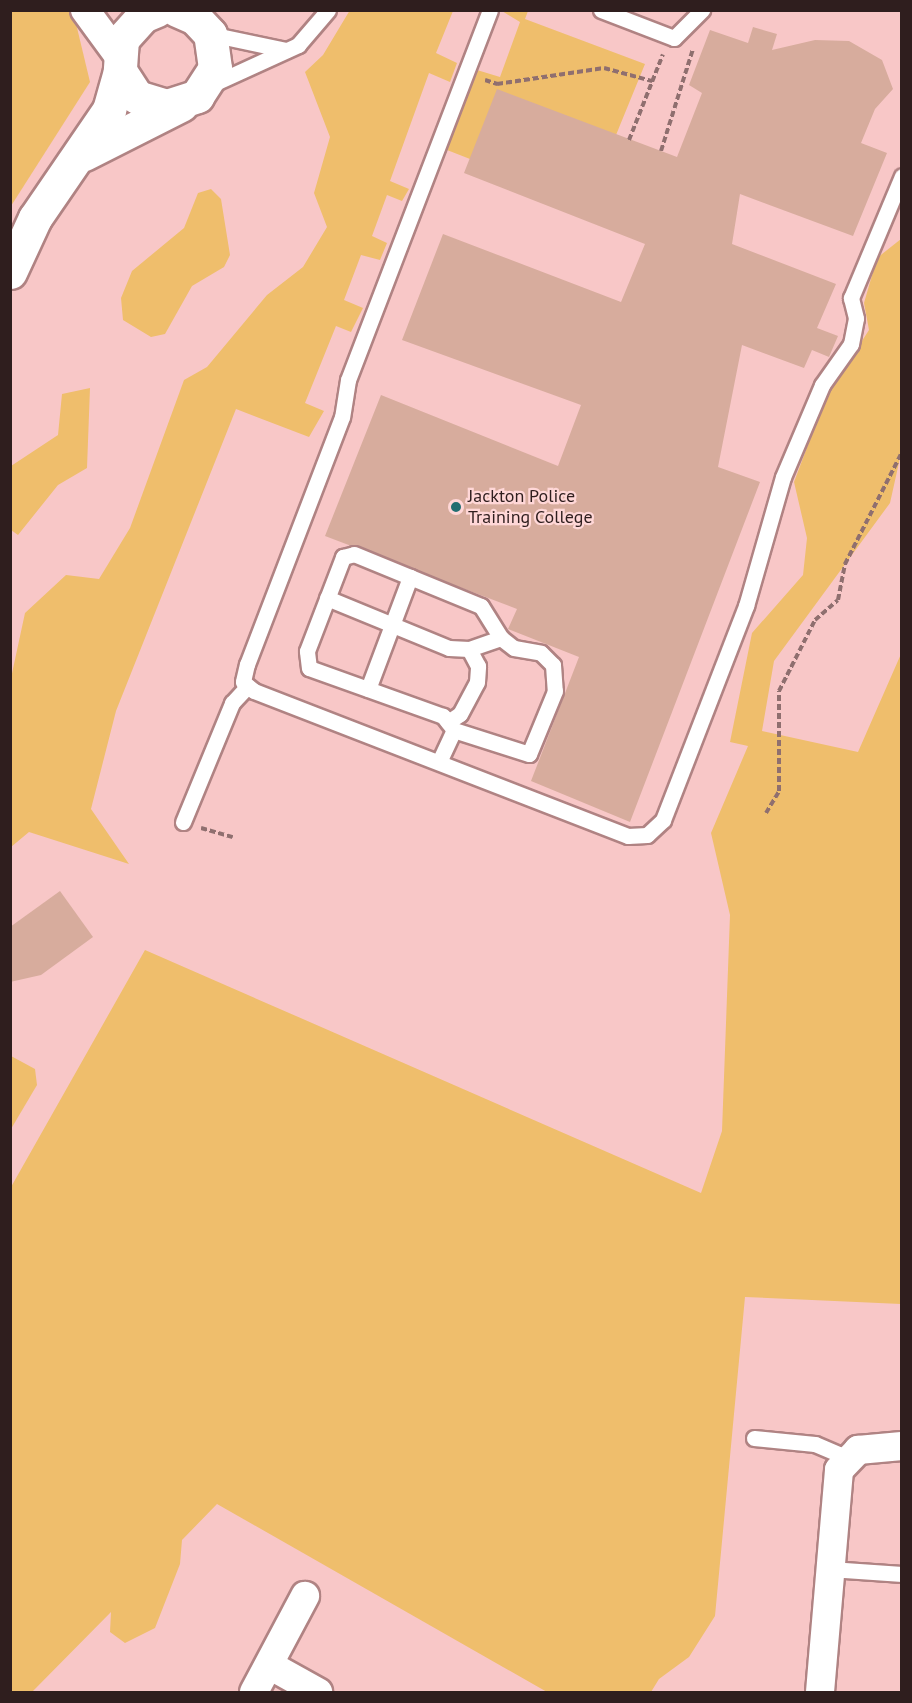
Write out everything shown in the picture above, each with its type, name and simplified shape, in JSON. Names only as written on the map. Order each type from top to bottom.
[{"type":"main road","points":[[10,272],[36,218],[84,154],[109,110],[130,26],[155,11],[206,24],[215,68],[194,96],[84,154]]},
{"type":"main road","points":[[119,63],[137,97],[167,106],[194,96]]},
{"type":"street","points":[[85,10],[119,63]]},
{"type":"street","points":[[820,1692],[839,1470],[858,1450],[902,1446]]},
{"type":"street","points":[[254,1692],[271,1666],[305,1596]]},
{"type":"street","points":[[271,1666],[318,1692]]},
{"type":"lane","points":[[194,96],[297,45],[328,10]]},
{"type":"lane","points":[[490,10],[348,380],[342,417],[247,664],[243,682],[248,686],[628,836],[647,835],[663,820],[746,606],[783,477],[822,385],[851,344],[856,318],[851,298],[902,176]]},
{"type":"lane","points":[[601,10],[675,34],[702,10]]},
{"type":"lane","points":[[206,24],[286,50]]},
{"type":"lane","points":[[354,554],[481,606],[501,638],[514,648],[541,653],[553,665],[555,690],[529,754],[451,726],[368,689],[309,669],[306,651],[327,598],[343,557],[354,554]]},
{"type":"lane","points":[[368,689],[410,577]]},
{"type":"lane","points":[[327,598],[449,648],[469,648],[501,638]]},
{"type":"lane","points":[[439,762],[451,726],[477,682],[469,648]]},
{"type":"lane","points":[[183,822],[232,702],[248,686]]},
{"type":"lane","points":[[754,1438],[815,1444],[850,1459]]},
{"type":"lane","points":[[830,1569],[902,1574]]},
{"type":"path","points":[[629,140],[652,81],[675,34],[694,47],[661,151]]},
{"type":"path","points":[[467,74],[497,84],[604,68],[652,81]]},
{"type":"path","points":[[765,813],[779,791],[779,690],[815,620],[838,600],[845,564],[902,452]]},
{"type":"path","points":[[183,822],[233,837]]},
{"type":"shaded area","points":[[350,10],[453,11],[436,53],[457,63],[450,82],[429,73],[390,181],[409,189],[402,201],[387,195],[372,236],[387,243],[380,260],[361,255],[344,300],[363,308],[351,332],[336,326],[305,403],[324,411],[309,437],[236,409],[116,711],[91,809],[129,864],[29,832],[11,847],[11,678],[25,613],[66,575],[99,579],[130,528],[184,380],[207,367],[267,295],[303,267],[327,227],[314,193],[330,137],[305,72],[323,55]]},
{"type":"shaded area","points":[[11,11],[73,11],[90,82],[11,206]]},
{"type":"shaded area","points":[[502,11],[528,11],[525,19],[645,64],[616,135],[470,159],[447,150],[477,70],[500,77],[520,22]]},
{"type":"shaded area","points":[[211,189],[221,199],[230,255],[224,267],[192,286],[165,334],[151,337],[123,320],[121,298],[132,271],[184,228],[198,193]]},
{"type":"shaded area","points":[[901,239],[902,449],[890,503],[774,661],[762,731],[858,752],[901,654],[901,1304],[745,1297],[715,1616],[689,1657],[659,1679],[651,1692],[547,1692],[217,1504],[182,1540],[180,1564],[155,1628],[125,1643],[110,1632],[111,1612],[32,1692],[11,1692],[11,1187],[145,950],[701,1193],[722,1131],[730,915],[711,833],[748,746],[730,742],[752,633],[803,575],[807,538],[794,482],[826,397],[869,330],[864,303],[877,258]]},
{"type":"shaded area","points":[[90,388],[87,468],[58,485],[18,535],[11,530],[11,466],[58,435],[62,394]]},
{"type":"shaded area","points":[[11,1056],[35,1069],[37,1085],[11,1129]]},
{"type":"building","name":"Jackton Police Training College","points":[[753,27],[777,34],[772,50],[815,40],[849,41],[882,60],[893,89],[875,109],[861,143],[887,153],[853,236],[740,194],[732,244],[836,284],[817,328],[838,336],[829,357],[812,350],[804,368],[742,345],[718,467],[760,482],[630,822],[531,781],[579,657],[508,629],[517,609],[325,536],[381,395],[558,466],[581,405],[402,340],[443,234],[621,302],[645,244],[464,173],[497,89],[677,157],[702,93],[689,85],[710,30],[748,43]]},
{"type":"building","points":[[60,891],[93,937],[41,975],[10,982],[10,927]]},
{"type":"place","name":"Jackton Police Training College","points":[[456,507]]}]
